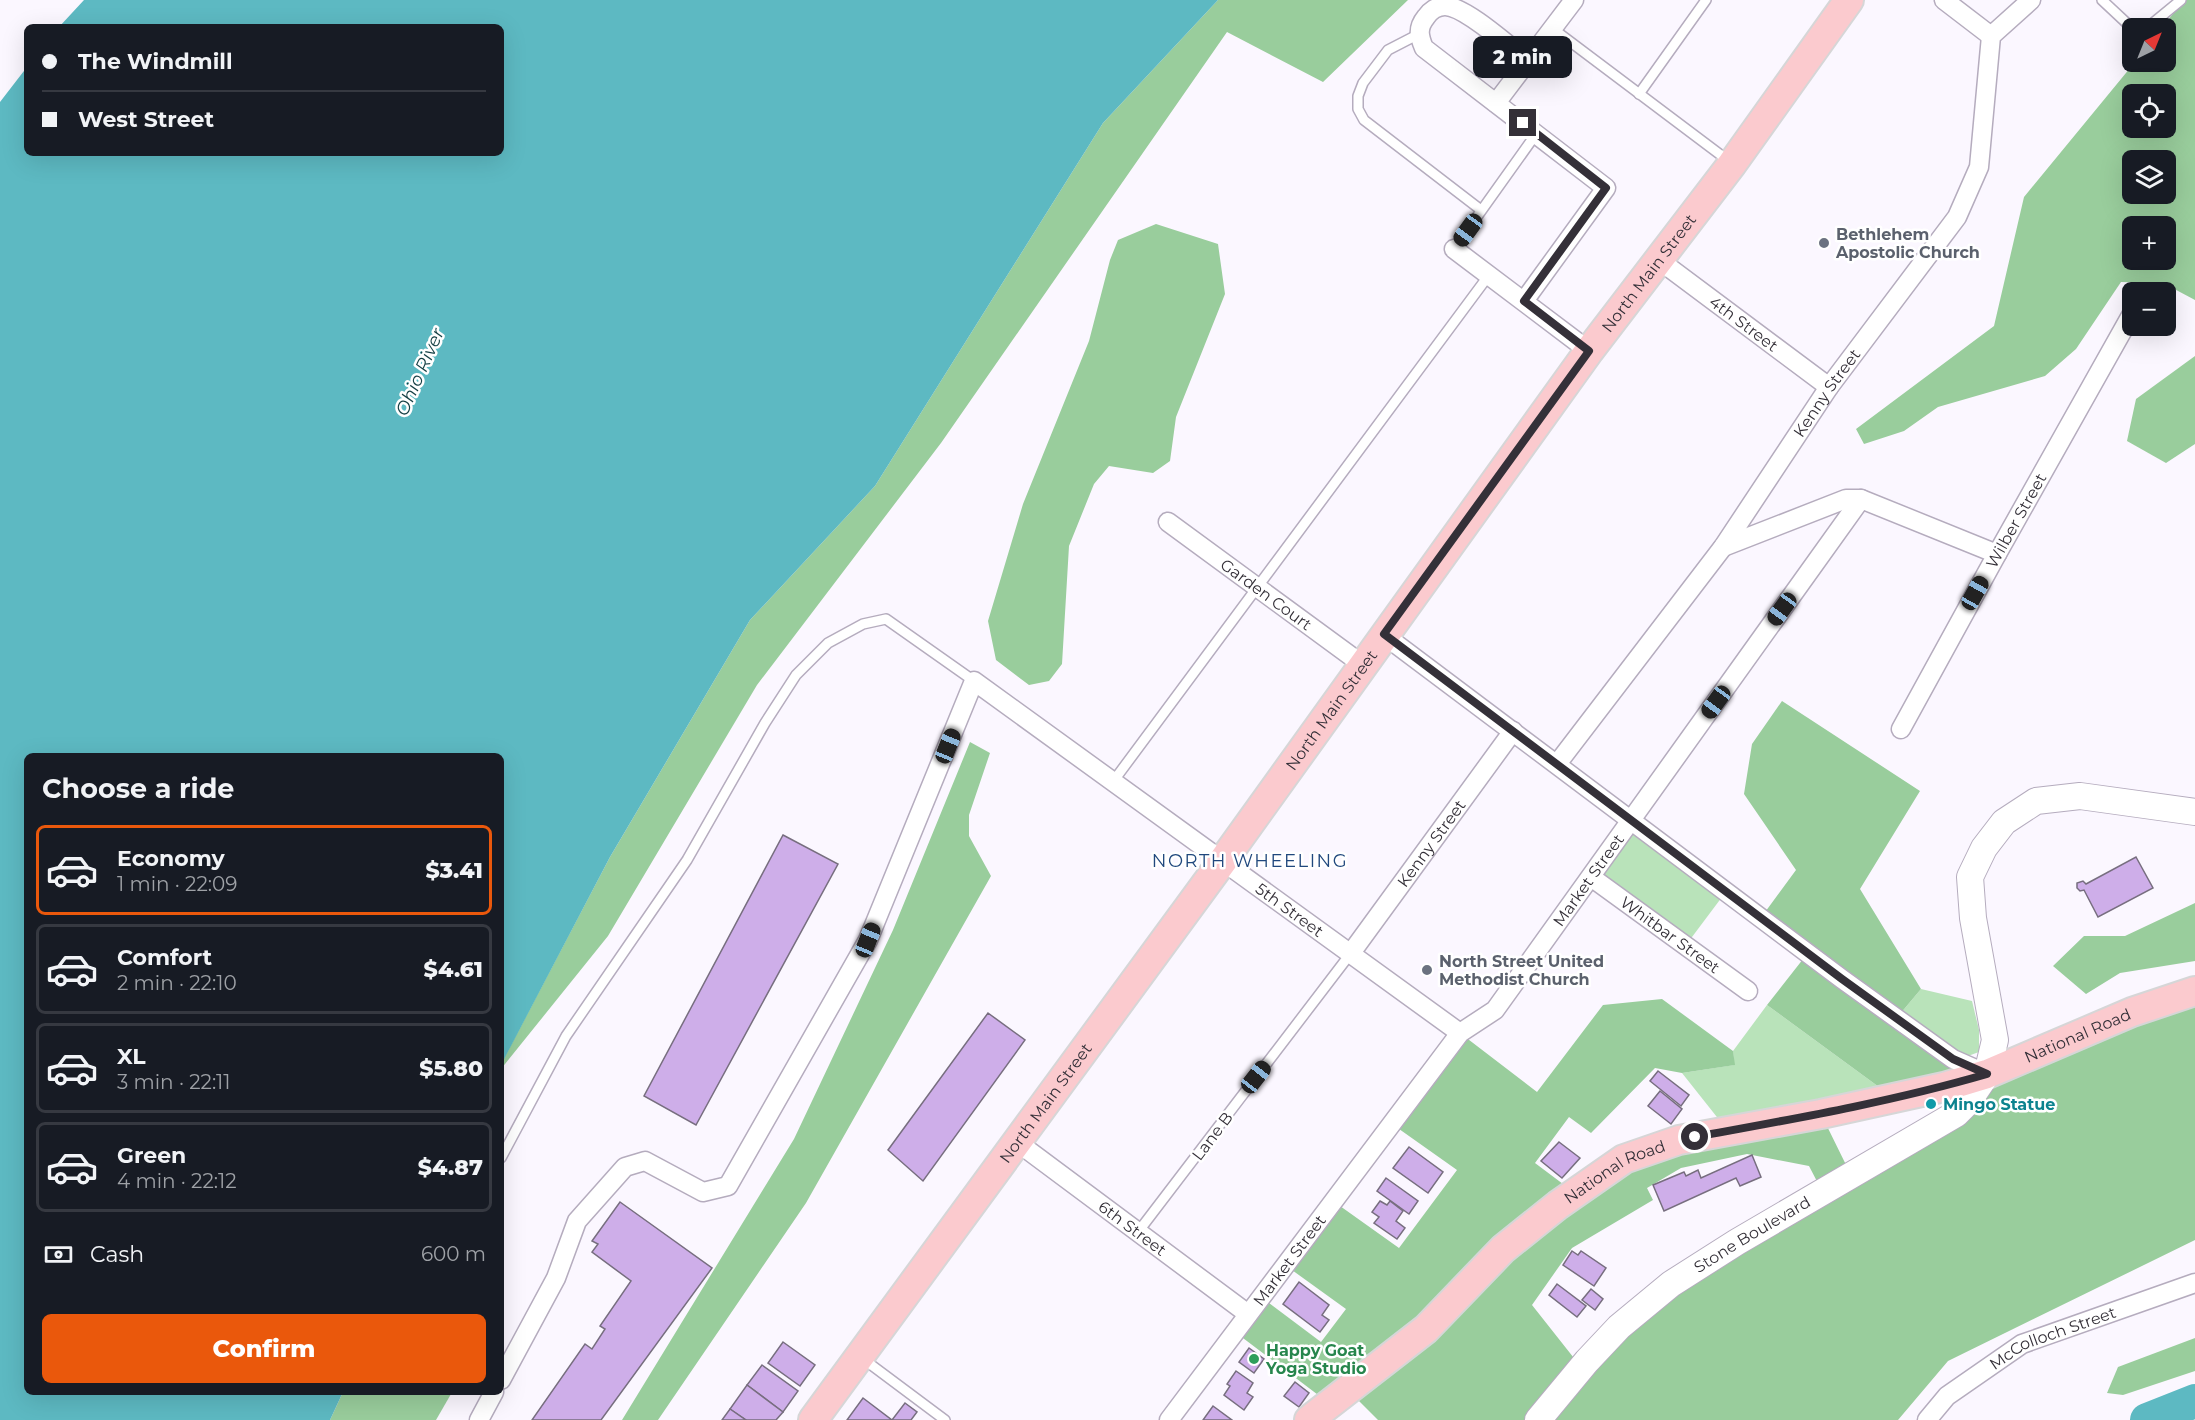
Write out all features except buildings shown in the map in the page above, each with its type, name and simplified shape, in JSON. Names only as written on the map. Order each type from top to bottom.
[{"type":"main road","name":"North Main Street","points":[[813,1420],[1222,862],[1589,351],[1732,164],[1849,0]]},
{"type":"main road","name":"National Road","points":[[1309,1420],[1426,1329],[1503,1249],[1558,1205],[1624,1159],[1679,1140],[1944,1087],[1987,1074],[2132,1012],[2195,991]]},
{"type":"street","points":[[1496,103],[1574,0]]},
{"type":"street","points":[[1944,0],[1991,36],[2031,0]]},
{"type":"street","points":[[1524,301],[1606,188],[1424,48],[1419,34],[1421,23],[1431,10],[1444,6],[1461,10],[1528,61]]},
{"type":"street","name":"Kenny Street","points":[[1557,764],[1723,547],[1829,387],[1957,217],[1979,167],[1991,36]]},
{"type":"street","points":[[1454,249],[1589,351]]},
{"type":"street","name":"4th Street","points":[[1659,260],[1829,387]]},
{"type":"street","name":"Wilber Street","points":[[1901,729],[1996,554],[2122,331]]},
{"type":"street","points":[[1723,547],[1846,499],[1862,499],[1996,554]]},
{"type":"street","name":"Market Street","points":[[1169,1420],[1460,1033],[1495,1010],[1862,499]]},
{"type":"street","name":"Garden Court","points":[[1168,522],[1363,665]]},
{"type":"street","points":[[1384,634],[1851,986],[1953,1059],[1987,1074],[1995,1040],[1973,918],[1970,878],[1984,848],[2004,822],[2036,801],[2080,796],[2195,812]]},
{"type":"street","points":[[504,1374],[556,1278],[577,1221],[625,1167],[645,1161],[703,1192],[728,1186],[868,940],[974,681]]},
{"type":"street","name":"5th Street","points":[[974,681],[1460,1033]]},
{"type":"street","name":"Kenny Street","points":[[1351,953],[1513,731]]},
{"type":"street","name":"Whitbar Street","points":[[1591,877],[1748,991]]},
{"type":"street","name":"Stone Boulevard","points":[[1538,1420],[1587,1361],[1619,1327],[1671,1284],[1737,1242],[1956,1114],[1968,1102],[1987,1074]]},
{"type":"street","name":"6th Street","points":[[1017,1142],[1248,1314]]},
{"type":"street","name":"McColloch Street","points":[[1927,1420],[1947,1396],[2022,1344],[2195,1283]]},
{"type":"street","points":[[479,1420],[492,1395]]},
{"type":"lane","points":[[1639,94],[1706,0]]},
{"type":"lane","points":[[2102,0],[2122,19]]},
{"type":"lane","points":[[2159,18],[2181,0]]},
{"type":"lane","points":[[1552,28],[1732,164]]},
{"type":"lane","points":[[1419,34],[1388,50],[1363,83],[1358,96],[1358,110],[1364,120],[1481,210]]},
{"type":"lane","points":[[1454,249],[1536,134]]},
{"type":"lane","points":[[1113,783],[1490,275]]},
{"type":"lane","points":[[504,1152],[566,1036],[687,860],[765,723],[796,675],[828,643],[863,624],[886,619],[974,681]]},
{"type":"lane","name":"Lane B","points":[[1138,1232],[1351,953]]},
{"type":"lane","points":[[860,1357],[945,1420]]},
{"type":"green space","points":[[1218,0],[1408,0],[1323,82],[1227,32],[941,443],[757,685],[608,936],[504,1065],[504,1058],[610,857],[750,620],[875,486],[1103,123]]},
{"type":"green space","points":[[2185,0],[2195,0],[2195,300],[2176,290],[2176,282],[2121,282],[2076,349],[2045,376],[1938,407],[1904,431],[1864,444],[1856,429],[1994,326],[2024,197],[2127,72],[2176,72],[2176,18],[2170,18]]},
{"type":"green space","points":[[1156,224],[1218,244],[1225,294],[1176,417],[1170,461],[1153,473],[1109,466],[1094,484],[1069,546],[1062,664],[1049,681],[1029,685],[996,660],[988,621],[1023,504],[1089,341],[1110,260],[1118,240]]},
{"type":"green space","points":[[2195,356],[2195,444],[2166,463],[2127,441],[2136,399]]},
{"type":"green space","points":[[1782,701],[1920,791],[1860,889],[1921,989],[1900,1014],[1987,1074],[2195,991],[2195,1240],[1948,1361],[1898,1420],[1378,1420],[1348,1390],[1330,1404],[1235,1332],[1261,1297],[1321,1342],[1346,1309],[1285,1265],[1333,1201],[1399,1248],[1457,1170],[1392,1124],[1460,1033],[1537,1092],[1603,1005],[1662,999],[1733,1051],[1735,1065],[1682,1073],[1655,1068],[1591,1133],[1569,1117],[1535,1163],[1575,1193],[1624,1159],[1821,1114],[1851,1175],[1956,1114],[1986,1075],[1894,1098],[1767,1005],[1807,954],[1760,919],[1796,870],[1744,794],[1752,744]],"holes":[[[1747,1154],[1809,1166],[1822,1191],[1619,1327],[1581,1367],[1532,1305],[1572,1248],[1653,1200],[1647,1188],[1681,1168]]]},
{"type":"green space","points":[[970,742],[990,753],[969,815],[969,836],[991,876],[806,1203],[658,1420],[622,1420],[794,1139],[893,930]]},
{"type":"green space","points":[[1632,820],[1725,893],[1686,945],[1591,877]]},
{"type":"green space","points":[[2195,903],[2195,961],[2120,973],[2086,994],[2053,966],[2084,936],[2125,936]]},
{"type":"green space","points":[[1921,989],[1972,1001],[1979,1030],[1979,1052],[1965,1057],[1900,1014]]},
{"type":"green space","points":[[1767,1005],[1894,1098],[1728,1131],[1682,1073],[1734,1065],[1733,1051]]},
{"type":"green space","points":[[2195,1338],[2195,1371],[2123,1395],[2107,1393],[2118,1367]]},
{"type":"green space","points":[[342,1395],[450,1395],[436,1420],[330,1420]]},
{"type":"water","name":"Ohio River","points":[[84,0],[1218,0],[1103,123],[875,486],[750,620],[610,857],[504,1059],[504,753],[24,753],[24,1395],[342,1395],[330,1420],[0,1420],[0,102],[24,71],[24,156],[504,156],[504,24],[62,24]]},
{"type":"waterway","points":[[2147,1420],[2195,1401]]},
{"type":"place","name":"Bethlehem Apostolic Church","points":[[1824,243]]},
{"type":"place","name":"North Street United Methodist Church","points":[[1427,970]]},
{"type":"place","name":"Mingo Statue","points":[[1931,1104]]},
{"type":"place","name":"Happy Goat Yoga Studio","points":[[1254,1359]]},
{"type":"district","name":"NORTH WHEELING","points":[[1250,861]]},
{"type":"route","points":[[1523,123],[1606,188],[1524,301],[1589,351],[1384,634],[1842,979],[1953,1059],[1987,1074],[1944,1087],[1821,1114],[1695,1137]]}]
